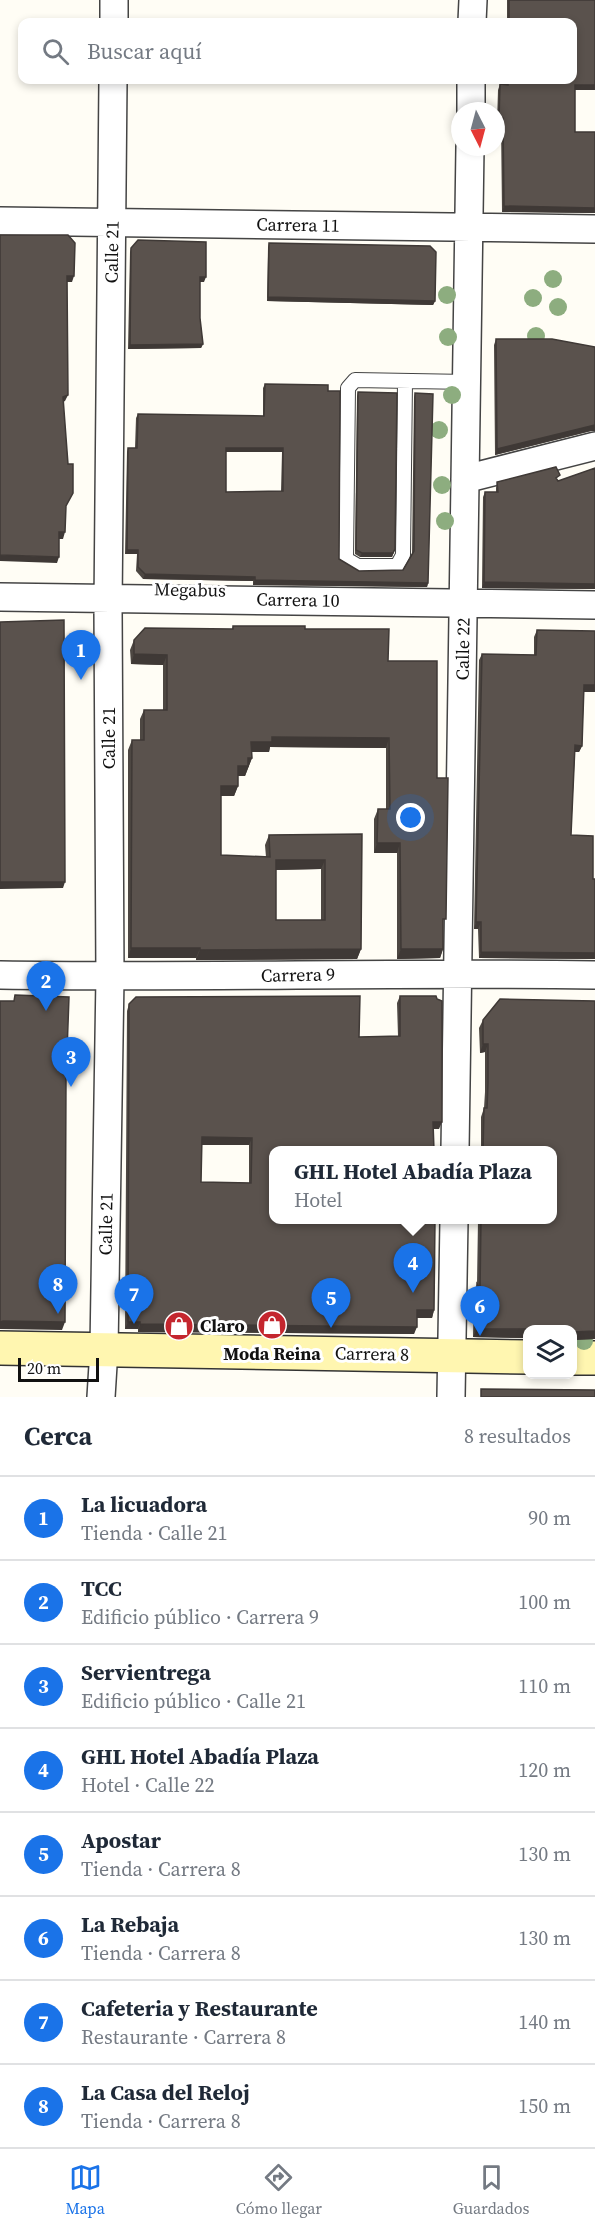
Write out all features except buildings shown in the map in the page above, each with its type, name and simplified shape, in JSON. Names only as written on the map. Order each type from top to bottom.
[{"type":"main road","name":"Carrera 8","points":[[0,1348],[523,1357]]},
{"type":"main road","points":[[577,1358],[595,1358]]},
{"type":"street","points":[[114,0],[114,18]]},
{"type":"street","points":[[472,0],[472,18]]},
{"type":"street","name":"Calle 21","points":[[101,1397],[104,1348],[110,977],[108,602],[113,84]]},
{"type":"street","points":[[471,84],[471,102]]},
{"type":"street","name":"Calle 22","points":[[455,1146],[470,156]]},
{"type":"street","name":"Carrera 11","points":[[0,221],[595,229]]},
{"type":"street","points":[[465,479],[595,446]]},
{"type":"street","name":"Carrera 10","points":[[0,597],[108,602],[463,608],[595,605]]},
{"type":"street","name":"Carrera 9","points":[[0,975],[110,977],[459,973],[595,975]]},
{"type":"street","points":[[451,1397],[454,1224]]},
{"type":"lane","points":[[405,381],[403,555],[397,566],[358,566],[346,559],[348,388],[355,380],[468,382]]},
{"type":"lane","points":[[0,608],[108,602]]},
{"type":"lane","points":[[463,608],[595,616]]},
{"type":"place","name":"La licuadora","points":[[81,680]]},
{"type":"place","name":"TCC","points":[[46,1011]]},
{"type":"place","name":"Servientrega","points":[[71,1087]]},
{"type":"place","name":"GHL Hotel Abadía Plaza","points":[[413,1293]]},
{"type":"place","name":"La Casa del Reloj","points":[[58,1314]]},
{"type":"place","name":"Cafeteria y Restaurante","points":[[134,1324]]},
{"type":"place","name":"Moda Reina","points":[[272,1325]]},
{"type":"place","name":"Claro","points":[[179,1326]]},
{"type":"place","name":"Apostar","points":[[331,1328]]},
{"type":"place","name":"La Rebaja","points":[[480,1336]]}]
